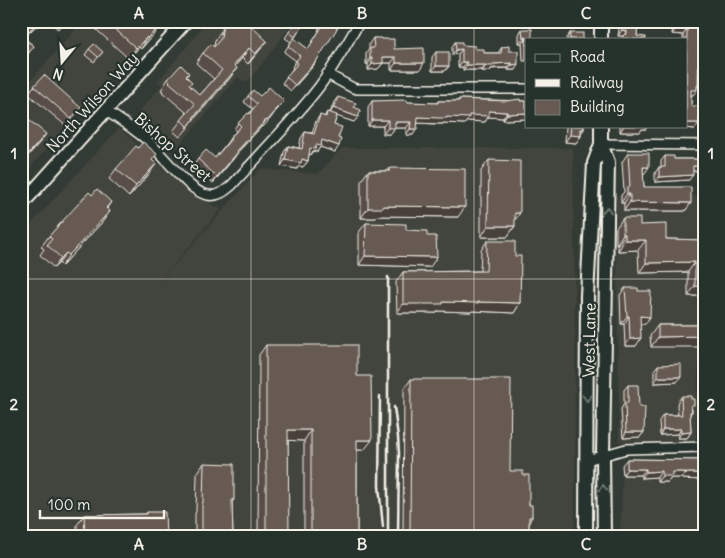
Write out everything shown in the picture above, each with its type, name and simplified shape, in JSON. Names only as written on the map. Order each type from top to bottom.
[{"type":"main road","name":"North Wilson Way","points":[[21,205],[186,21]]},
{"type":"main road","points":[[601,21],[601,38]]},
{"type":"main road","name":"West Lane","points":[[586,537],[588,294],[594,163],[601,144],[601,128]]},
{"type":"main road","name":"West Lane","points":[[601,144],[608,162],[603,455],[604,537]]},
{"type":"main road","points":[[591,227],[595,229],[598,237],[599,285],[606,306]]},
{"type":"main road","points":[[588,294],[595,308],[596,326],[599,329],[605,329]]},
{"type":"street","points":[[360,21],[327,74],[353,88],[525,89]]},
{"type":"street","name":"Bishop Street","points":[[106,111],[138,133],[194,189],[208,195],[222,193],[232,185],[296,114],[319,87],[327,74]]},
{"type":"street","points":[[601,144],[704,145]]},
{"type":"street","points":[[587,460],[626,449],[704,447]]},
{"type":"shaded area","points":[[83,21],[160,21],[21,178],[21,91]]},
{"type":"shaded area","points":[[205,21],[292,21],[286,32],[246,83],[238,77],[177,148],[137,114],[162,85],[158,81],[194,38]]},
{"type":"shaded area","points":[[119,128],[197,197],[221,209],[155,287],[260,169],[318,174],[342,148],[573,148],[575,537],[21,537],[21,235]]},
{"type":"shaded area","points":[[616,196],[704,196],[704,347],[699,347],[696,440],[626,445],[619,441]]},
{"type":"shaded area","points":[[704,462],[704,537],[620,537],[623,464]]},
{"type":"building","points":[[21,21],[38,21],[23,38],[34,46],[27,55],[21,51],[21,30],[25,25]]},
{"type":"building","points":[[106,21],[158,21],[161,24],[136,48]]},
{"type":"building","points":[[246,21],[267,41],[255,54],[249,48],[234,65],[237,68],[193,118],[188,127],[181,120],[195,104],[169,82],[168,79],[181,65],[189,73],[186,76],[192,82],[189,85],[200,95],[222,70],[203,53],[211,44],[214,47],[221,38],[225,25]]},
{"type":"building","points":[[296,21],[305,21],[295,37],[289,32]]},
{"type":"building","points":[[324,21],[341,21],[317,60],[295,85],[286,77],[298,63],[296,61],[300,56],[288,46],[294,38],[308,49]]},
{"type":"building","points":[[568,21],[582,21],[582,23],[568,23]]},
{"type":"building","points":[[638,21],[637,36],[646,38],[626,38],[627,31],[622,30],[623,22]]},
{"type":"building","points":[[676,21],[703,21],[701,51],[699,51],[698,86],[697,90],[691,90],[691,106],[700,106],[699,123],[688,123],[687,29],[676,29]]},
{"type":"building","points":[[522,29],[532,29],[532,38],[523,38]]},
{"type":"building","points":[[570,33],[583,33],[583,38],[570,38]]},
{"type":"building","points":[[373,38],[394,39],[394,49],[424,48],[424,63],[396,63],[396,57],[383,57],[383,63],[372,64],[370,48],[374,48]]},
{"type":"building","points":[[455,42],[462,42],[462,45],[475,46],[475,49],[484,49],[484,53],[501,53],[502,47],[509,46],[509,51],[518,51],[518,64],[493,64],[493,66],[467,65],[467,62],[462,62],[462,49],[456,50]]},
{"type":"building","points":[[94,44],[103,52],[98,57],[89,49]]},
{"type":"building","points":[[436,52],[449,52],[449,66],[436,66]]},
{"type":"building","points":[[44,75],[81,108],[71,119],[34,86]]},
{"type":"building","points":[[269,87],[284,101],[237,151],[217,177],[198,159],[206,150],[215,158],[241,126],[238,123],[257,104],[248,96],[253,90],[260,96]]},
{"type":"building","points":[[338,97],[356,103],[354,107],[361,110],[358,117],[333,108]]},
{"type":"building","points":[[459,99],[506,101],[520,99],[520,101],[525,101],[525,113],[507,114],[507,112],[489,111],[489,116],[469,115],[469,118],[418,117],[417,129],[410,129],[411,122],[395,122],[395,128],[388,128],[388,120],[372,120],[372,101],[407,100],[407,102],[438,103],[438,101],[459,101]]},
{"type":"building","points":[[327,112],[337,115],[334,125],[342,127],[338,138],[341,139],[339,146],[322,140],[321,146],[316,145],[315,149],[310,148],[308,161],[302,159],[301,163],[285,160],[288,146],[302,149],[305,132],[314,134],[320,115],[326,117]]},
{"type":"building","points":[[29,120],[46,134],[22,163],[26,167],[21,172],[21,128]]},
{"type":"building","points":[[571,128],[584,128],[581,129],[581,136],[570,135]]},
{"type":"building","points":[[143,142],[157,154],[152,160],[156,164],[136,186],[116,169],[136,146],[138,148]]},
{"type":"building","points":[[628,153],[649,153],[649,167],[643,167],[644,187],[691,187],[691,203],[630,202],[630,194],[627,194],[627,187],[630,187]]},
{"type":"building","points":[[665,156],[674,156],[674,159],[704,159],[704,166],[693,166],[693,175],[659,177],[659,167],[665,167]]},
{"type":"building","points":[[489,160],[520,161],[520,213],[515,213],[515,226],[488,226]]},
{"type":"building","points":[[390,168],[465,169],[465,207],[383,206],[383,208],[368,208],[368,171],[390,171]]},
{"type":"building","points":[[97,189],[111,202],[106,208],[110,211],[69,255],[66,253],[61,258],[47,245],[52,239],[49,236],[89,192],[92,195]]},
{"type":"building","points":[[623,218],[640,218],[640,225],[666,224],[666,239],[704,240],[704,286],[695,286],[695,262],[646,263],[646,240],[625,240]]},
{"type":"building","points":[[366,223],[406,224],[406,230],[427,231],[427,236],[436,236],[437,257],[365,256]]},
{"type":"building","points":[[487,241],[515,241],[515,256],[521,256],[520,303],[443,302],[443,304],[403,304],[403,272],[486,271]]},
{"type":"building","points":[[625,288],[651,291],[650,317],[640,316],[641,338],[630,339]]},
{"type":"building","points":[[658,325],[704,325],[704,336],[658,337]]},
{"type":"building","points":[[266,345],[357,345],[357,376],[371,376],[372,440],[357,440],[357,537],[311,537],[311,430],[288,430],[289,535],[266,535]]},
{"type":"building","points":[[681,364],[681,377],[658,377],[658,365]]},
{"type":"building","points":[[411,379],[511,379],[510,471],[523,471],[523,475],[529,475],[529,505],[532,505],[532,517],[529,517],[529,537],[410,537]]},
{"type":"building","points":[[628,385],[638,385],[639,407],[645,407],[644,432],[626,432],[625,403],[628,403]]},
{"type":"building","points":[[682,396],[691,396],[691,399],[694,399],[694,405],[691,405],[692,412],[690,412],[691,432],[681,433],[681,429],[663,429],[663,415],[682,415]]},
{"type":"building","points":[[627,459],[704,460],[704,473],[672,472],[672,476],[662,476],[662,471],[646,472],[646,469],[627,469]]},
{"type":"building","points":[[204,463],[234,464],[234,500],[232,500],[233,537],[202,537]]},
{"type":"building","points":[[147,512],[165,512],[166,537],[85,537],[84,515],[147,514]]},
{"type":"railway","points":[[388,277],[388,537]]},
{"type":"railway","points":[[380,396],[379,486],[383,527]]},
{"type":"railway","points":[[394,407],[399,453],[398,537]]}]
